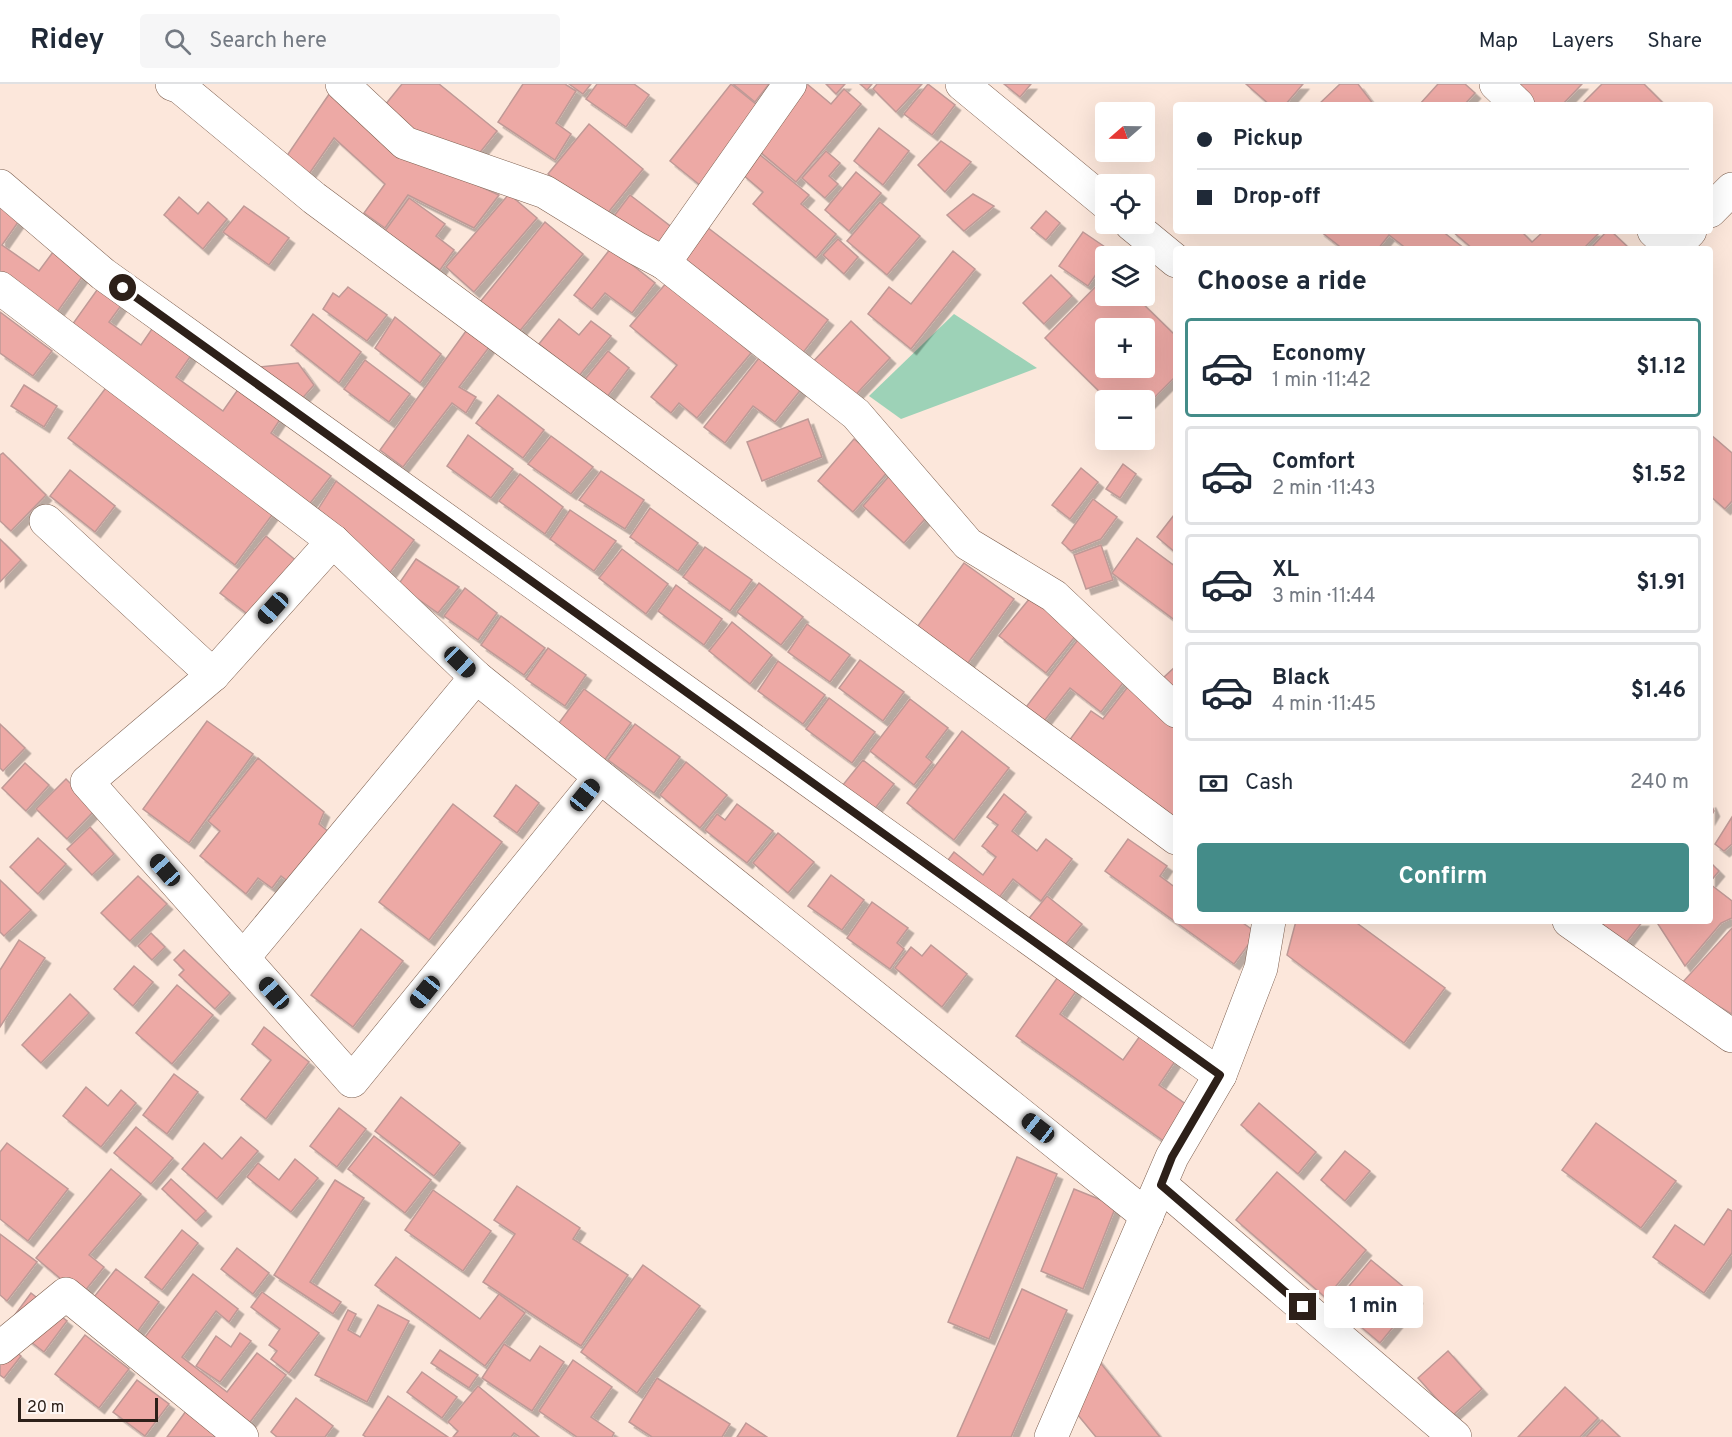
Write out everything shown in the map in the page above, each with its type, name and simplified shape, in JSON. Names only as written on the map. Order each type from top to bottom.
[{"type":"street","points":[[172,84],[180,87],[314,198],[1173,836]]},
{"type":"street","points":[[342,84],[405,143],[545,192],[636,248],[664,262],[856,414],[968,544],[1054,596],[1173,708]]},
{"type":"street","points":[[664,262],[790,84]]},
{"type":"street","points":[[962,84],[1095,194]]},
{"type":"street","points":[[1496,84],[1515,102]]},
{"type":"street","points":[[0,186],[103,274],[1220,1075]]},
{"type":"street","points":[[1713,208],[1732,189]]},
{"type":"street","points":[[1143,234],[1173,259]]},
{"type":"street","points":[[0,288],[333,541],[476,677],[1147,1216]]},
{"type":"street","points":[[46,521],[213,675]]},
{"type":"street","points":[[333,541],[213,675],[87,782],[352,1081],[600,777]]},
{"type":"street","points":[[243,958],[476,677]]},
{"type":"street","points":[[1051,1437],[1172,1157],[1220,1075],[1260,968],[1268,924]]},
{"type":"street","points":[[1573,924],[1732,1036]]},
{"type":"street","points":[[1161,1185],[1455,1437]]},
{"type":"street","points":[[0,1348],[66,1294],[242,1437]]},
{"type":"green space","points":[[954,314],[1037,368],[901,419],[869,396]]},
{"type":"building","points":[[402,84],[439,84],[497,131],[478,155],[424,145],[381,110]]},
{"type":"building","points":[[523,84],[565,84],[576,91],[556,123],[571,134],[555,160],[498,122]]},
{"type":"building","points":[[569,84],[591,84],[583,94]]},
{"type":"building","points":[[597,84],[634,84],[649,95],[626,127],[586,99]]},
{"type":"building","points":[[731,84],[762,109],[701,186],[670,161]]},
{"type":"building","points":[[733,84],[769,84],[755,102]]},
{"type":"building","points":[[804,84],[831,104],[844,89],[861,104],[796,182],[753,146]]},
{"type":"building","points":[[826,84],[845,84],[836,94]]},
{"type":"building","points":[[860,84],[872,84],[867,90]]},
{"type":"building","points":[[877,84],[922,84],[896,112],[873,89]]},
{"type":"building","points":[[928,84],[955,105],[932,135],[904,114]]},
{"type":"building","points":[[1004,84],[1031,84],[1020,97]]},
{"type":"building","points":[[1246,84],[1303,84],[1288,102],[1267,102]]},
{"type":"building","points":[[1340,84],[1358,84],[1372,102],[1321,102]]},
{"type":"building","points":[[1438,84],[1465,84],[1475,93],[1467,102],[1422,102]]},
{"type":"building","points":[[1504,84],[1582,84],[1565,102],[1522,102]]},
{"type":"building","points":[[1602,84],[1644,84],[1662,102],[1584,102]]},
{"type":"building","points":[[334,87],[407,154],[499,195],[474,228],[408,195],[385,228],[364,213],[385,184],[334,138],[309,174],[286,157]]},
{"type":"building","points":[[589,124],[643,169],[603,219],[548,174]]},
{"type":"building","points":[[879,128],[909,151],[883,185],[854,161]]},
{"type":"building","points":[[941,141],[971,162],[945,192],[918,165]]},
{"type":"building","points":[[826,151],[840,163],[829,176],[838,184],[825,198],[802,178]]},
{"type":"building","points":[[759,154],[809,195],[801,204],[836,234],[816,258],[753,204],[763,192],[742,174]]},
{"type":"building","points":[[856,172],[881,193],[849,231],[825,210]]},
{"type":"building","points":[[509,194],[537,218],[474,292],[446,267]]},
{"type":"building","points":[[973,194],[994,206],[964,231],[947,215]]},
{"type":"building","points":[[630,195],[678,232],[659,256],[611,220]]},
{"type":"building","points":[[179,197],[198,214],[208,202],[227,219],[203,249],[164,215]]},
{"type":"building","points":[[409,198],[445,224],[436,236],[454,250],[440,270],[385,231]]},
{"type":"building","points":[[880,202],[920,236],[887,275],[847,241]]},
{"type":"building","points":[[0,204],[21,218],[2,245],[39,271],[56,248],[87,270],[53,318],[0,281]]},
{"type":"building","points":[[244,206],[289,238],[269,265],[223,232]]},
{"type":"building","points":[[1046,211],[1060,223],[1046,240],[1031,228]]},
{"type":"building","points":[[545,222],[583,254],[514,338],[476,307]]},
{"type":"building","points":[[703,224],[828,320],[802,354],[677,258]]},
{"type":"building","points":[[1083,232],[1104,246],[1095,246],[1095,276],[1088,286],[1059,266]]},
{"type":"building","points":[[1324,234],[1446,234],[1461,246],[1403,246],[1389,235],[1380,246],[1339,246]]},
{"type":"building","points":[[1456,234],[1524,234],[1532,242],[1541,234],[1598,234],[1586,246],[1470,246]]},
{"type":"building","points":[[1604,234],[1614,234],[1627,246],[1593,246]]},
{"type":"building","points":[[838,239],[858,257],[844,274],[823,255]]},
{"type":"building","points":[[611,248],[655,283],[632,313],[605,293],[592,309],[574,295]]},
{"type":"building","points":[[953,251],[975,269],[911,349],[868,314],[889,287],[911,304]]},
{"type":"building","points":[[1051,275],[1072,296],[1044,324],[1023,303]]},
{"type":"building","points":[[667,282],[751,353],[697,418],[679,403],[671,413],[651,397],[677,365],[630,326]]},
{"type":"building","points":[[102,283],[125,300],[109,322],[141,345],[154,326],[192,354],[176,377],[223,411],[239,388],[281,418],[271,433],[331,476],[308,506],[67,332]]},
{"type":"building","points":[[348,287],[387,315],[367,341],[323,309],[333,293],[339,297]]},
{"type":"building","points":[[1095,287],[1095,306],[1145,306],[1173,333],[1173,379],[1155,397],[1155,390],[1098,390],[1045,338]]},
{"type":"building","points":[[0,312],[52,351],[33,376],[0,353]]},
{"type":"building","points":[[313,314],[361,352],[339,383],[291,345]]},
{"type":"building","points":[[395,317],[441,354],[420,383],[375,348]]},
{"type":"building","points":[[559,319],[579,335],[591,321],[611,336],[579,376],[539,344]]},
{"type":"building","points":[[851,321],[890,358],[848,403],[809,366]]},
{"type":"building","points":[[466,331],[490,346],[459,387],[476,397],[466,413],[452,403],[403,467],[380,450]]},
{"type":"building","points":[[608,351],[629,368],[604,401],[582,383]]},
{"type":"building","points":[[759,358],[803,387],[775,422],[753,406],[725,443],[704,427]]},
{"type":"building","points":[[365,360],[410,394],[389,422],[344,389]]},
{"type":"building","points":[[298,363],[314,385],[300,401],[259,367]]},
{"type":"building","points":[[111,381],[278,507],[235,565],[68,438]]},
{"type":"building","points":[[24,385],[57,406],[44,427],[11,406]]},
{"type":"building","points":[[498,395],[544,430],[523,458],[476,423]]},
{"type":"building","points":[[808,419],[822,457],[762,481],[747,442]]},
{"type":"building","points":[[468,435],[513,469],[491,498],[447,466]]},
{"type":"building","points":[[551,436],[593,467],[571,494],[528,464]]},
{"type":"building","points":[[1713,437],[1732,453],[1732,501],[1725,509],[1713,499]]},
{"type":"building","points":[[854,439],[890,469],[853,512],[818,481]]},
{"type":"building","points":[[3,453],[46,495],[11,531],[0,521],[0,455]]},
{"type":"building","points":[[1123,464],[1136,474],[1120,498],[1106,489]]},
{"type":"building","points":[[1081,468],[1098,482],[1070,519],[1052,505]]},
{"type":"building","points":[[70,470],[115,506],[95,532],[50,496]]},
{"type":"building","points":[[601,471],[644,500],[625,529],[579,500]]},
{"type":"building","points":[[520,474],[563,507],[545,534],[499,501]]},
{"type":"building","points":[[890,475],[931,512],[904,543],[863,506]]},
{"type":"building","points":[[336,481],[414,540],[389,574],[313,517]]},
{"type":"building","points":[[1093,499],[1117,517],[1101,539],[1071,551],[1062,543]]},
{"type":"building","points":[[650,508],[698,543],[678,571],[630,537]]},
{"type":"building","points":[[570,510],[616,541],[594,571],[550,539]]},
{"type":"building","points":[[1173,516],[1173,550],[1157,537]]},
{"type":"building","points":[[266,536],[298,562],[254,619],[220,593]]},
{"type":"building","points":[[1137,538],[1173,565],[1173,619],[1112,573]]},
{"type":"building","points":[[0,539],[21,560],[0,582]]},
{"type":"building","points":[[1101,545],[1113,580],[1086,589],[1074,555]]},
{"type":"building","points":[[705,547],[752,580],[730,611],[683,577]]},
{"type":"building","points":[[622,549],[668,584],[646,614],[599,578]]},
{"type":"building","points":[[416,559],[459,587],[438,613],[398,585]]},
{"type":"building","points":[[964,563],[1014,599],[963,670],[912,634]]},
{"type":"building","points":[[759,583],[803,617],[781,645],[737,612]]},
{"type":"building","points":[[676,585],[722,619],[704,645],[658,611]]},
{"type":"building","points":[[465,588],[497,613],[478,640],[444,616]]},
{"type":"building","points":[[1030,598],[1077,634],[1046,673],[999,636]]},
{"type":"building","points":[[501,616],[545,648],[524,675],[481,645]]},
{"type":"building","points":[[732,622],[772,655],[750,684],[709,651]]},
{"type":"building","points":[[807,624],[850,655],[830,682],[788,652]]},
{"type":"building","points":[[1080,637],[1129,675],[1101,712],[1070,688],[1041,725],[1023,711]]},
{"type":"building","points":[[548,648],[586,675],[565,706],[526,679]]},
{"type":"building","points":[[860,660],[904,692],[883,721],[839,688]]},
{"type":"building","points":[[778,661],[825,695],[803,724],[758,691]]},
{"type":"building","points":[[1173,669],[1173,688],[1164,677]]},
{"type":"building","points":[[1130,684],[1173,717],[1173,832],[1063,749],[1091,711],[1103,719]]},
{"type":"building","points":[[584,689],[631,723],[604,761],[556,727]]},
{"type":"building","points":[[829,698],[875,732],[852,763],[806,729]]},
{"type":"building","points":[[910,699],[948,728],[926,757],[932,762],[914,785],[870,751]]},
{"type":"building","points":[[207,721],[253,754],[189,843],[143,809]]},
{"type":"building","points":[[0,724],[25,748],[3,771],[0,768]]},
{"type":"building","points":[[635,724],[680,757],[654,793],[608,760]]},
{"type":"building","points":[[962,731],[1009,768],[954,840],[907,803]]},
{"type":"building","points":[[258,758],[324,812],[319,824],[329,832],[289,882],[281,876],[272,888],[258,878],[246,894],[200,856],[220,831],[208,821]]},
{"type":"building","points":[[863,760],[894,784],[870,815],[838,791]]},
{"type":"building","points":[[686,762],[727,795],[700,828],[660,795]]},
{"type":"building","points":[[25,763],[49,785],[26,811],[2,788]]},
{"type":"building","points":[[66,779],[96,809],[67,839],[36,809]]},
{"type":"building","points":[[516,785],[539,803],[517,833],[494,816]]},
{"type":"building","points":[[1004,794],[1026,812],[1012,831],[1037,851],[1046,839],[1072,859],[1041,901],[1013,879],[992,907],[942,868],[954,852],[983,875],[996,857],[982,846],[998,825],[987,817]]},
{"type":"building","points":[[453,804],[502,842],[429,940],[379,902]]},
{"type":"building","points":[[737,804],[773,831],[747,863],[705,830],[717,814],[725,820]]},
{"type":"building","points":[[1732,817],[1732,844],[1724,851],[1715,844]]},
{"type":"building","points":[[90,827],[114,854],[92,875],[67,849]]},
{"type":"building","points":[[778,833],[814,862],[788,893],[753,863]]},
{"type":"building","points":[[38,838],[66,864],[38,894],[10,867]]},
{"type":"building","points":[[1128,839],[1167,866],[1160,876],[1173,886],[1173,920],[1105,871]]},
{"type":"building","points":[[1713,865],[1719,871],[1713,878]]},
{"type":"building","points":[[831,875],[864,900],[842,930],[808,906]]},
{"type":"building","points":[[138,876],[167,904],[130,941],[101,913]]},
{"type":"building","points":[[0,880],[31,910],[4,936],[0,932]]},
{"type":"building","points":[[1713,886],[1732,901],[1732,918],[1721,923],[1685,966],[1658,924],[1713,924]]},
{"type":"building","points":[[1047,896],[1082,924],[1057,955],[1022,927]]},
{"type":"building","points":[[872,902],[908,928],[897,943],[904,949],[890,969],[847,938]]},
{"type":"building","points":[[1179,924],[1244,924],[1257,933],[1234,964]]},
{"type":"building","points":[[1295,924],[1358,924],[1445,988],[1404,1043],[1287,955]]},
{"type":"building","points":[[1604,924],[1641,924],[1622,948],[1599,930]]},
{"type":"building","points":[[1732,928],[1732,1014],[1681,984]]},
{"type":"building","points":[[361,929],[403,961],[353,1027],[311,995]]},
{"type":"building","points":[[151,933],[165,947],[152,960],[138,946]]},
{"type":"building","points":[[19,940],[45,958],[0,1027],[0,970]]},
{"type":"building","points":[[931,945],[967,974],[942,1007],[895,968],[911,947],[922,956]]},
{"type":"building","points":[[184,950],[230,993],[215,1009],[179,975],[184,970],[174,960]]},
{"type":"building","points":[[134,966],[153,982],[133,1006],[114,989]]},
{"type":"building","points":[[1065,967],[1084,980],[1060,1014],[1123,1060],[1147,1026],[1182,1051],[1159,1085],[1197,1112],[1172,1147],[1016,1036]]},
{"type":"building","points":[[177,985],[213,1015],[172,1064],[136,1033]]},
{"type":"building","points":[[70,994],[89,1013],[41,1063],[22,1045]]},
{"type":"building","points":[[264,1027],[309,1062],[266,1119],[241,1099],[271,1060],[252,1044]]},
{"type":"building","points":[[174,1074],[198,1092],[167,1134],[143,1115]]},
{"type":"building","points":[[86,1087],[108,1106],[121,1090],[136,1103],[101,1147],[63,1116]]},
{"type":"building","points":[[401,1097],[460,1143],[434,1176],[375,1131]]},
{"type":"building","points":[[1259,1103],[1316,1152],[1298,1174],[1241,1125]]},
{"type":"building","points":[[339,1108],[366,1129],[337,1167],[310,1146]]},
{"type":"building","points":[[1596,1123],[1676,1181],[1641,1228],[1562,1170]]},
{"type":"building","points":[[136,1127],[173,1158],[151,1184],[114,1153]]},
{"type":"building","points":[[374,1136],[431,1180],[405,1213],[348,1169]]},
{"type":"building","points":[[241,1137],[258,1151],[217,1199],[182,1169],[204,1143],[222,1159]]},
{"type":"building","points":[[7,1143],[68,1189],[28,1241],[0,1219],[0,1152]]},
{"type":"building","points":[[1345,1151],[1370,1171],[1345,1201],[1321,1180]]},
{"type":"building","points":[[1017,1157],[1057,1174],[989,1339],[948,1322]]},
{"type":"building","points":[[295,1159],[318,1178],[291,1212],[247,1177],[258,1163],[279,1180]]},
{"type":"building","points":[[111,1169],[141,1194],[89,1255],[104,1267],[81,1296],[36,1258]]},
{"type":"building","points":[[1277,1172],[1366,1250],[1326,1298],[1236,1220]]},
{"type":"building","points":[[171,1179],[206,1211],[196,1221],[162,1189]]},
{"type":"building","points":[[335,1180],[364,1198],[310,1282],[341,1302],[333,1314],[274,1275]]},
{"type":"building","points":[[517,1186],[580,1228],[573,1239],[628,1275],[581,1346],[483,1282],[515,1234],[494,1220]]},
{"type":"building","points":[[1074,1189],[1116,1206],[1083,1289],[1041,1271]]},
{"type":"building","points":[[433,1190],[491,1231],[463,1271],[405,1230]]},
{"type":"building","points":[[1728,1209],[1732,1211],[1732,1253],[1704,1293],[1653,1257],[1675,1225],[1704,1245]]},
{"type":"building","points":[[182,1230],[198,1243],[162,1290],[145,1277]]},
{"type":"building","points":[[0,1234],[37,1262],[7,1301],[0,1295]]},
{"type":"building","points":[[237,1248],[269,1273],[253,1294],[221,1269]]},
{"type":"building","points":[[396,1257],[480,1319],[499,1294],[525,1313],[485,1366],[375,1285]]},
{"type":"building","points":[[1371,1260],[1417,1298],[1380,1343],[1334,1304]]},
{"type":"building","points":[[643,1265],[700,1306],[637,1393],[581,1352]]},
{"type":"building","points":[[116,1269],[159,1302],[135,1335],[90,1302]]},
{"type":"building","points":[[193,1274],[238,1309],[229,1322],[216,1311],[182,1357],[227,1392],[257,1353],[286,1375],[247,1426],[139,1345]]},
{"type":"building","points":[[1022,1289],[1067,1310],[1011,1437],[957,1437]]},
{"type":"building","points":[[262,1292],[319,1333],[289,1373],[271,1359],[277,1351],[269,1345],[280,1329],[251,1307]]},
{"type":"building","points":[[31,1293],[67,1321],[44,1352],[8,1324]]},
{"type":"building","points":[[378,1305],[409,1321],[367,1402],[315,1375],[348,1310],[356,1314],[348,1330],[360,1337]]},
{"type":"building","points":[[240,1333],[251,1341],[220,1382],[196,1366],[216,1336],[231,1347]]},
{"type":"building","points":[[85,1335],[129,1369],[99,1408],[55,1374]]},
{"type":"building","points":[[7,1344],[21,1356],[4,1378],[0,1375],[0,1353]]},
{"type":"building","points":[[504,1344],[530,1361],[540,1346],[564,1362],[532,1411],[482,1378]]},
{"type":"building","points":[[440,1350],[478,1375],[469,1388],[431,1363]]},
{"type":"building","points":[[1448,1351],[1482,1389],[1452,1416],[1418,1378]]},
{"type":"building","points":[[1095,1356],[1160,1437],[1096,1437],[1073,1409]]},
{"type":"building","points":[[573,1360],[612,1387],[591,1417],[614,1433],[612,1437],[577,1437],[539,1411]]},
{"type":"building","points":[[422,1372],[457,1397],[442,1418],[407,1392]]},
{"type":"building","points":[[657,1378],[730,1424],[722,1437],[652,1437],[629,1422]]},
{"type":"building","points":[[137,1380],[169,1404],[145,1436],[113,1412]]},
{"type":"building","points":[[478,1386],[539,1437],[520,1437],[514,1433],[511,1437],[453,1437],[458,1431],[448,1422]]},
{"type":"building","points":[[1565,1387],[1598,1418],[1580,1437],[1518,1437]]},
{"type":"building","points":[[388,1396],[448,1437],[366,1437],[363,1435]]},
{"type":"building","points":[[296,1398],[333,1426],[325,1437],[277,1437],[271,1432]]},
{"type":"building","points":[[186,1411],[220,1437],[167,1437]]},
{"type":"building","points":[[1602,1420],[1620,1437],[1586,1437]]},
{"type":"building","points":[[746,1423],[767,1437],[737,1437]]},
{"type":"route","points":[[123,288],[1220,1075],[1172,1157],[1161,1185],[1303,1307]]}]
